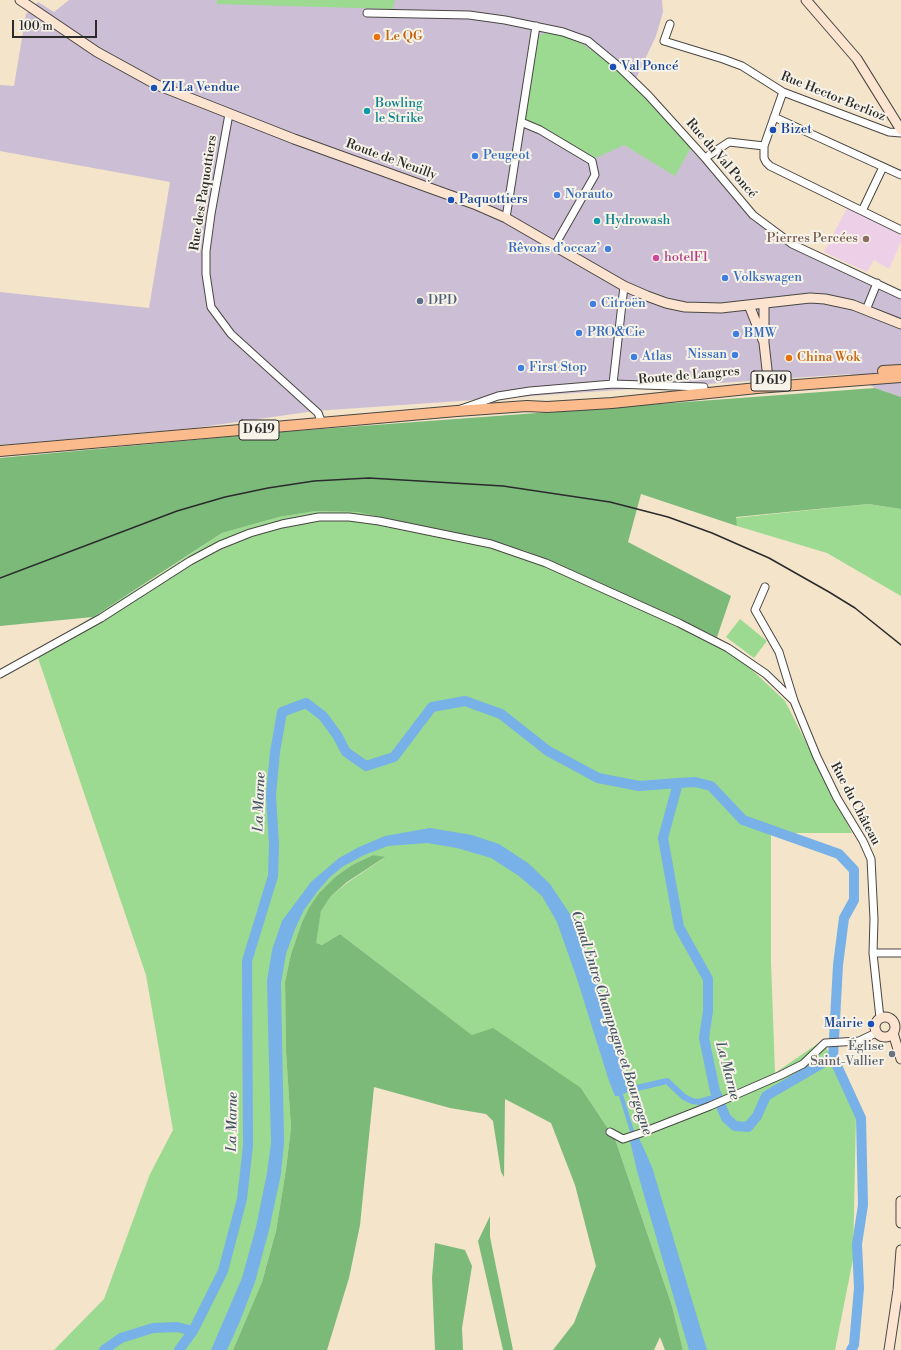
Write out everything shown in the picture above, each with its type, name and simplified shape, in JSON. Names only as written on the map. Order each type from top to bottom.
[{"type":"main road","points":[[15,0],[27,6]]},
{"type":"main road","name":"Route de Neuilly","points":[[20,0],[27,6],[130,71],[157,85],[294,139],[474,204],[506,218],[624,286],[666,303],[685,307],[721,308],[819,299],[838,301],[901,324]]},
{"type":"main road","points":[[806,0],[857,59],[901,130]]},
{"type":"main road","points":[[764,304],[764,343],[769,384]]},
{"type":"main road","points":[[749,305],[764,343]]},
{"type":"main road","name":"Route de Langres","points":[[527,406],[704,387],[769,384],[901,370]]},
{"type":"main road","name":"D 619","points":[[0,451],[457,411],[527,406],[547,407],[612,403],[769,384],[901,377]]},
{"type":"main road","points":[[893,1033],[884,1037],[876,1033],[875,1023],[880,1018],[888,1017],[897,1020],[893,1033],[901,1059]]},
{"type":"main road","points":[[901,1201],[901,1223]]},
{"type":"main road","points":[[889,1350],[898,1290],[901,1250]]},
{"type":"street","name":"Rue du Val Poncé","points":[[367,13],[469,15],[536,26],[563,32],[588,41],[648,95],[754,215],[792,244],[901,295]]},
{"type":"street","name":"Rue Hector Berlioz","points":[[670,24],[664,41],[742,66],[783,92],[889,132],[901,130]]},
{"type":"street","points":[[506,218],[536,26]]},
{"type":"street","points":[[783,92],[764,146],[764,158],[770,166],[901,230]]},
{"type":"street","name":"Rue des Paquottiers","points":[[229,114],[206,251],[206,274],[211,307],[231,334],[318,413],[322,423]]},
{"type":"street","points":[[774,117],[901,175]]},
{"type":"street","points":[[521,122],[540,130],[592,161],[595,175],[555,245]]},
{"type":"street","points":[[705,158],[724,144],[734,142],[764,146]]},
{"type":"street","points":[[862,211],[883,167]]},
{"type":"street","points":[[866,310],[877,283]]},
{"type":"street","points":[[613,384],[624,286]]},
{"type":"street","points":[[457,411],[498,396],[530,391],[613,384],[704,387]]},
{"type":"street","points":[[0,674],[101,618],[190,561],[220,545],[266,528],[295,521],[319,517],[349,517],[379,521],[490,544],[540,560],[679,623],[728,648],[766,674],[794,702]]},
{"type":"street","points":[[765,587],[755,610],[779,652],[790,683],[794,702]]},
{"type":"street","name":"Rue du Château","points":[[794,702],[817,757],[837,798],[863,841],[871,859],[874,919],[873,952],[880,1018]]},
{"type":"street","points":[[873,952],[901,953]]},
{"type":"street","points":[[610,1132],[623,1139],[641,1133],[781,1076],[803,1064],[825,1043],[859,1041],[876,1033]]},
{"type":"shaded area","points":[[69,0],[662,0],[663,12],[656,36],[633,85],[606,60],[624,145],[675,175],[692,146],[759,215],[798,242],[901,292],[901,397],[875,388],[850,374],[315,411],[194,428],[0,445],[0,292],[149,308],[170,182],[0,151],[0,85],[14,86],[26,14],[38,2],[54,12]]},
{"type":"shaded area","name":"Pierres Percées","points":[[847,208],[901,235],[901,242],[889,269],[874,260],[867,272],[824,252]]},
{"type":"green space","points":[[217,0],[395,0],[393,9],[217,4]]},
{"type":"green space","points":[[547,31],[576,40],[606,60],[633,85],[692,146],[675,176],[624,145],[596,158],[523,118],[537,38]]},
{"type":"green space","points":[[875,388],[901,397],[901,509],[868,504],[736,517],[737,526],[641,494],[628,542],[731,596],[717,637],[526,551],[451,532],[357,512],[316,511],[279,517],[222,533],[93,617],[0,626],[0,458],[280,432]]},
{"type":"green space","points":[[868,504],[901,509],[901,596],[827,553],[737,526],[735,518]]},
{"type":"green space","points":[[315,511],[357,512],[451,532],[526,551],[717,637],[785,701],[852,833],[771,833],[771,962],[775,1073],[823,1040],[856,1114],[853,1259],[835,1350],[683,1350],[672,1306],[615,1139],[581,1088],[472,1035],[340,934],[322,945],[315,943],[321,911],[331,896],[347,883],[384,858],[373,855],[352,865],[335,877],[319,893],[302,922],[291,954],[285,982],[286,1052],[291,1128],[286,1169],[276,1231],[262,1282],[233,1350],[54,1350],[104,1299],[150,1174],[173,1130],[146,975],[36,652],[156,577],[222,533],[279,517]]},
{"type":"green space","points":[[740,619],[767,641],[754,658],[726,637]]},
{"type":"green space","points":[[373,855],[385,857],[347,882],[331,896],[321,911],[316,943],[322,945],[340,934],[472,1035],[493,1028],[581,1088],[615,1139],[672,1306],[683,1350],[665,1350],[660,1337],[654,1350],[553,1350],[574,1323],[596,1266],[575,1185],[551,1123],[505,1099],[504,1177],[501,1172],[493,1121],[486,1114],[450,1108],[374,1087],[360,1225],[349,1278],[327,1350],[233,1350],[262,1282],[276,1231],[286,1169],[291,1128],[286,1052],[285,982],[291,954],[302,922],[319,893],[335,877],[352,865]]},
{"type":"green space","points":[[490,1216],[490,1237],[513,1350],[503,1350],[478,1241]]},
{"type":"green space","points":[[435,1243],[465,1250],[472,1266],[462,1328],[463,1350],[435,1350],[432,1278]]},
{"type":"water","points":[[430,828],[472,835],[499,844],[528,863],[550,884],[572,917],[603,996],[628,1092],[623,1094],[636,1138],[639,1138],[652,1167],[707,1350],[689,1350],[637,1171],[630,1141],[632,1138],[619,1096],[615,1096],[609,1081],[577,979],[557,922],[542,896],[519,876],[491,858],[457,848],[427,843],[388,846],[364,855],[342,867],[329,878],[317,892],[304,910],[295,929],[286,954],[281,983],[284,1143],[281,1174],[269,1230],[255,1282],[240,1321],[227,1350],[211,1350],[242,1278],[256,1227],[267,1173],[271,1143],[267,981],[272,950],[282,921],[311,882],[339,858],[359,847],[385,836]]},
{"type":"waterway","name":"La Marne","points":[[179,1350],[193,1331],[223,1271],[242,1199],[248,1146],[247,961],[273,876],[274,845],[271,795],[275,752],[282,712],[306,703],[323,716],[337,735],[346,752],[366,766],[394,757],[432,707],[465,701],[501,714],[548,751],[598,778],[639,786],[678,783],[663,838],[679,927],[708,979],[708,1011],[704,1038],[715,1091],[726,1118],[735,1126],[748,1127],[757,1116],[766,1096],[833,1057],[861,1118],[863,1205],[857,1244],[859,1288],[854,1345],[851,1350]]},
{"type":"waterway","name":"La Marne","points":[[678,783],[695,782],[711,786],[743,820],[839,854],[854,870],[854,900],[844,918],[838,965],[833,1057]]},
{"type":"waterway","name":"Canal Entre Champagne et Bourgogne","points":[[637,1088],[667,1081],[684,1097],[692,1101],[699,1102],[717,1097]]},
{"type":"waterway","points":[[104,1350],[121,1338],[153,1328],[177,1327],[193,1331]]},
{"type":"railway","points":[[0,578],[177,511],[225,497],[268,488],[314,481],[369,478],[503,486],[610,502],[668,517],[712,533],[769,558],[829,592],[855,608],[901,645]]},
{"type":"place","name":"Le QG","points":[[377,37]]},
{"type":"place","name":"Val Poncé","points":[[613,67]]},
{"type":"place","name":"ZI La Vendue","points":[[154,88]]},
{"type":"place","name":"Bowling le Strike","points":[[367,111]]},
{"type":"place","name":"Bizet","points":[[773,130]]},
{"type":"place","name":"Peugeot","points":[[475,156]]},
{"type":"place","name":"Norauto","points":[[557,195]]},
{"type":"place","name":"Paquottiers","points":[[451,200]]},
{"type":"place","name":"Hydrowash","points":[[597,221]]},
{"type":"place","name":"Pierres Percées","points":[[866,239]]},
{"type":"place","name":"Rêvons d’occaz’","points":[[608,249]]},
{"type":"place","name":"hotelF1","points":[[656,258]]},
{"type":"place","name":"Volkswagen","points":[[725,278]]},
{"type":"place","name":"DPD","points":[[420,301]]},
{"type":"place","name":"Citroën","points":[[593,304]]},
{"type":"place","name":"PRO&Cie","points":[[579,333]]},
{"type":"place","name":"BMW","points":[[736,334]]},
{"type":"place","name":"Nissan","points":[[735,355]]},
{"type":"place","name":"Atlas","points":[[634,357]]},
{"type":"place","name":"China Wok","points":[[789,358]]},
{"type":"place","name":"First Stop","points":[[521,368]]},
{"type":"place","name":"Mairie","points":[[871,1024]]},
{"type":"place","name":"Église Saint-Vallier","points":[[892,1054]]}]
